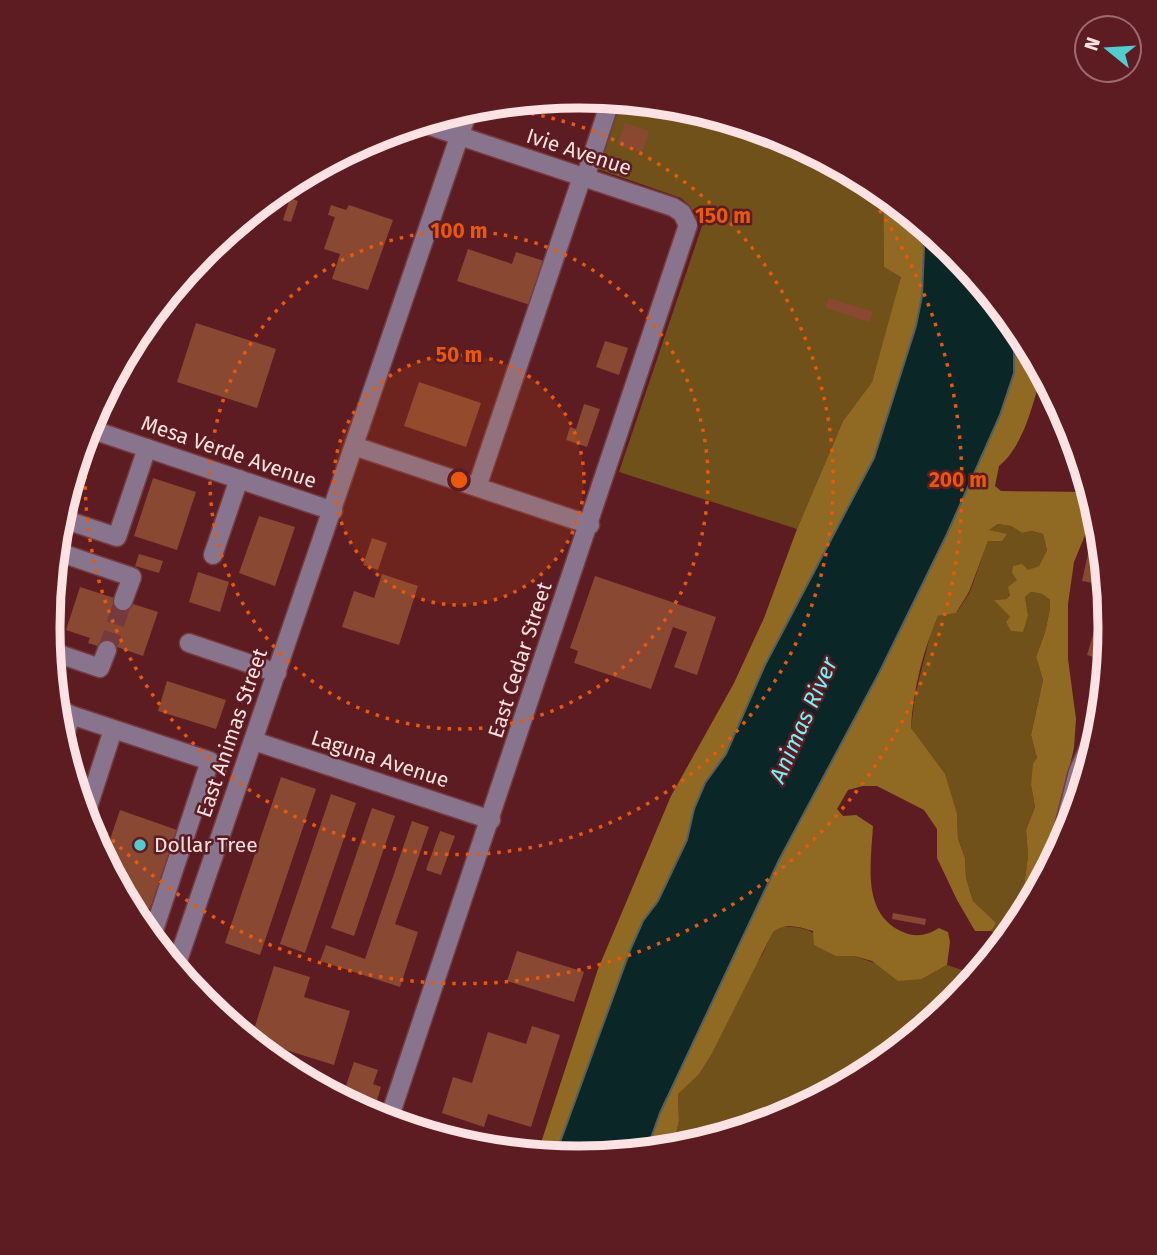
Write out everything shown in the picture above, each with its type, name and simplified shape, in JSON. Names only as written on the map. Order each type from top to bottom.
[{"type":"street","points":[[477,487],[607,110]]},
{"type":"street","points":[[465,121],[354,446],[590,525]]},
{"type":"street","name":"Ivie Avenue","points":[[437,128],[673,206],[682,213]]},
{"type":"street","name":"East Cedar Street","points":[[392,1111],[590,525],[688,225],[682,213]]},
{"type":"street","name":"Mesa Verde Avenue","points":[[98,432],[333,511],[354,446]]},
{"type":"street","points":[[70,521],[117,537],[147,448]]},
{"type":"street","points":[[213,555],[239,479]]},
{"type":"street","name":"East Animas Street","points":[[179,958],[333,511]]},
{"type":"street","points":[[65,554],[132,577],[124,601]]},
{"type":"street","points":[[189,643],[277,673]]},
{"type":"street","points":[[61,655],[100,668],[107,650]]},
{"type":"street","points":[[67,712],[210,761],[154,926]]},
{"type":"street","points":[[90,801],[113,730]]},
{"type":"street","name":"Laguna Avenue","points":[[254,741],[491,820]]},
{"type":"shaded area","points":[[612,110],[646,113],[713,126],[777,148],[838,178],[883,208],[884,267],[901,276],[899,289],[872,382],[843,421],[797,529],[619,472],[702,226],[689,205],[681,198],[592,167]]},
{"type":"shaded area","points":[[883,208],[923,239],[924,249],[922,296],[916,326],[874,458],[765,665],[726,754],[705,783],[694,809],[687,840],[658,901],[643,921],[631,948],[559,1145],[540,1145],[598,969],[671,796],[734,683],[764,618],[797,529],[843,421],[872,382],[901,277],[884,267]]},
{"type":"shaded area","points":[[1014,345],[1038,387],[1027,423],[1015,447],[999,466],[995,486],[1001,491],[1080,492],[1088,526],[1074,562],[1068,604],[1068,659],[1076,719],[1074,748],[1053,837],[1044,857],[1023,895],[1028,856],[1026,830],[1035,807],[1031,785],[1033,764],[1037,758],[1031,735],[1043,680],[1036,657],[1045,632],[1050,600],[1042,594],[1031,592],[1025,597],[1028,615],[1023,632],[1011,631],[1006,622],[1010,617],[994,600],[1006,599],[1010,595],[1008,587],[1017,580],[1012,573],[1013,566],[1022,564],[1028,570],[1039,566],[1047,550],[1043,534],[1032,531],[1022,533],[1011,526],[998,524],[989,530],[1007,534],[1002,541],[988,541],[969,592],[956,613],[938,616],[920,671],[911,728],[945,774],[957,814],[958,839],[965,858],[966,878],[973,901],[996,923],[991,931],[975,931],[937,858],[937,829],[924,810],[877,786],[848,790],[837,809],[843,816],[856,815],[873,826],[872,886],[880,913],[890,924],[908,934],[922,935],[939,928],[948,932],[950,942],[947,965],[922,979],[898,981],[872,961],[854,956],[836,956],[814,945],[813,931],[793,926],[778,929],[773,932],[711,1055],[699,1074],[678,1094],[679,1121],[675,1138],[650,1141],[660,1113],[779,860],[879,673],[947,534],[1000,415],[1014,373]]},
{"type":"shaded area","points":[[998,524],[1011,526],[1022,533],[1032,531],[1043,534],[1047,550],[1039,566],[1023,576],[1006,599],[995,600],[1011,618],[1028,615],[1025,597],[1031,592],[1042,594],[1050,600],[1045,632],[1036,657],[1043,680],[1031,735],[1037,758],[1031,785],[1035,807],[1026,830],[1028,856],[1023,895],[996,935],[991,931],[995,923],[973,901],[966,878],[965,858],[958,839],[957,814],[911,728],[915,695],[931,632],[938,616],[957,612],[970,592],[988,540],[1006,534],[988,530]]},
{"type":"shaded area","points":[[780,927],[807,930],[836,956],[854,956],[922,979],[947,965],[967,972],[921,1018],[867,1059],[838,1077],[777,1107],[745,1119],[675,1138],[679,1121],[678,1094],[686,1085],[763,953],[773,931]]},
{"type":"water","name":"Animas River","points":[[923,239],[969,285],[1014,345],[1014,373],[1000,415],[947,534],[879,673],[779,860],[660,1113],[650,1141],[559,1145],[631,948],[643,921],[658,901],[687,840],[694,809],[705,783],[726,754],[765,665],[874,458],[916,326],[922,296]]},
{"type":"building","points":[[625,123],[649,131],[642,153],[617,145]]},
{"type":"building","points":[[290,198],[298,201],[291,222],[283,220]]},
{"type":"building","points":[[331,205],[346,210],[349,205],[393,220],[368,290],[332,279],[340,254],[324,249],[335,217],[328,215]]},
{"type":"building","points":[[468,249],[512,264],[516,252],[544,261],[530,305],[457,281]]},
{"type":"building","points":[[829,298],[873,312],[869,322],[826,308]]},
{"type":"building","points":[[196,323],[276,349],[257,408],[177,382]]},
{"type":"building","points":[[605,341],[628,348],[619,375],[596,367]]},
{"type":"building","points":[[419,382],[481,403],[466,447],[404,426]]},
{"type":"building","points":[[584,404],[600,409],[587,447],[566,440],[570,427],[576,429]]},
{"type":"building","points":[[153,478],[196,492],[177,550],[134,536]]},
{"type":"building","points":[[259,516],[295,527],[275,586],[239,573]]},
{"type":"building","points":[[372,538],[387,543],[378,570],[363,565]]},
{"type":"building","points":[[1090,542],[1093,583],[1082,581]]},
{"type":"building","points":[[139,554],[163,561],[159,573],[135,566]]},
{"type":"building","points":[[198,572],[229,582],[220,612],[189,602]]},
{"type":"building","points":[[382,574],[418,586],[399,645],[342,627],[354,591],[374,598]]},
{"type":"building","points":[[595,576],[716,617],[697,675],[674,667],[687,632],[673,627],[651,689],[574,663],[578,651],[570,648]]},
{"type":"building","points":[[80,587],[158,612],[143,656],[117,647],[116,652],[88,643],[90,638],[66,630]]},
{"type":"building","points":[[1098,620],[1096,658],[1087,655]]},
{"type":"building","points":[[167,681],[226,700],[216,729],[158,711]]},
{"type":"building","points":[[281,777],[316,789],[260,955],[225,943]]},
{"type":"building","points":[[331,794],[356,803],[305,953],[280,944]]},
{"type":"building","points":[[372,808],[395,816],[354,936],[331,928]]},
{"type":"building","name":"Dollar Tree","points":[[120,810],[177,830],[150,909],[141,906],[108,846]]},
{"type":"building","points":[[412,821],[429,827],[395,924],[418,932],[400,987],[320,961],[326,945],[365,959]]},
{"type":"building","points":[[440,831],[455,836],[441,875],[426,870]]},
{"type":"building","points":[[893,913],[926,919],[925,925],[892,919]]},
{"type":"building","points":[[517,951],[584,972],[574,1002],[507,981]]},
{"type":"building","points":[[274,966],[310,977],[304,997],[350,1011],[334,1065],[272,1046],[253,1032]]},
{"type":"building","points":[[532,1026],[560,1035],[531,1127],[488,1114],[484,1127],[442,1113],[453,1077],[472,1083],[488,1032],[526,1044]]},
{"type":"building","points":[[354,1062],[378,1070],[373,1084],[381,1087],[376,1105],[344,1090]]},
{"type":"tunnel","points":[[107,650],[123,601]]},
{"type":"place","name":"Dollar Tree","points":[[140,845]]}]
